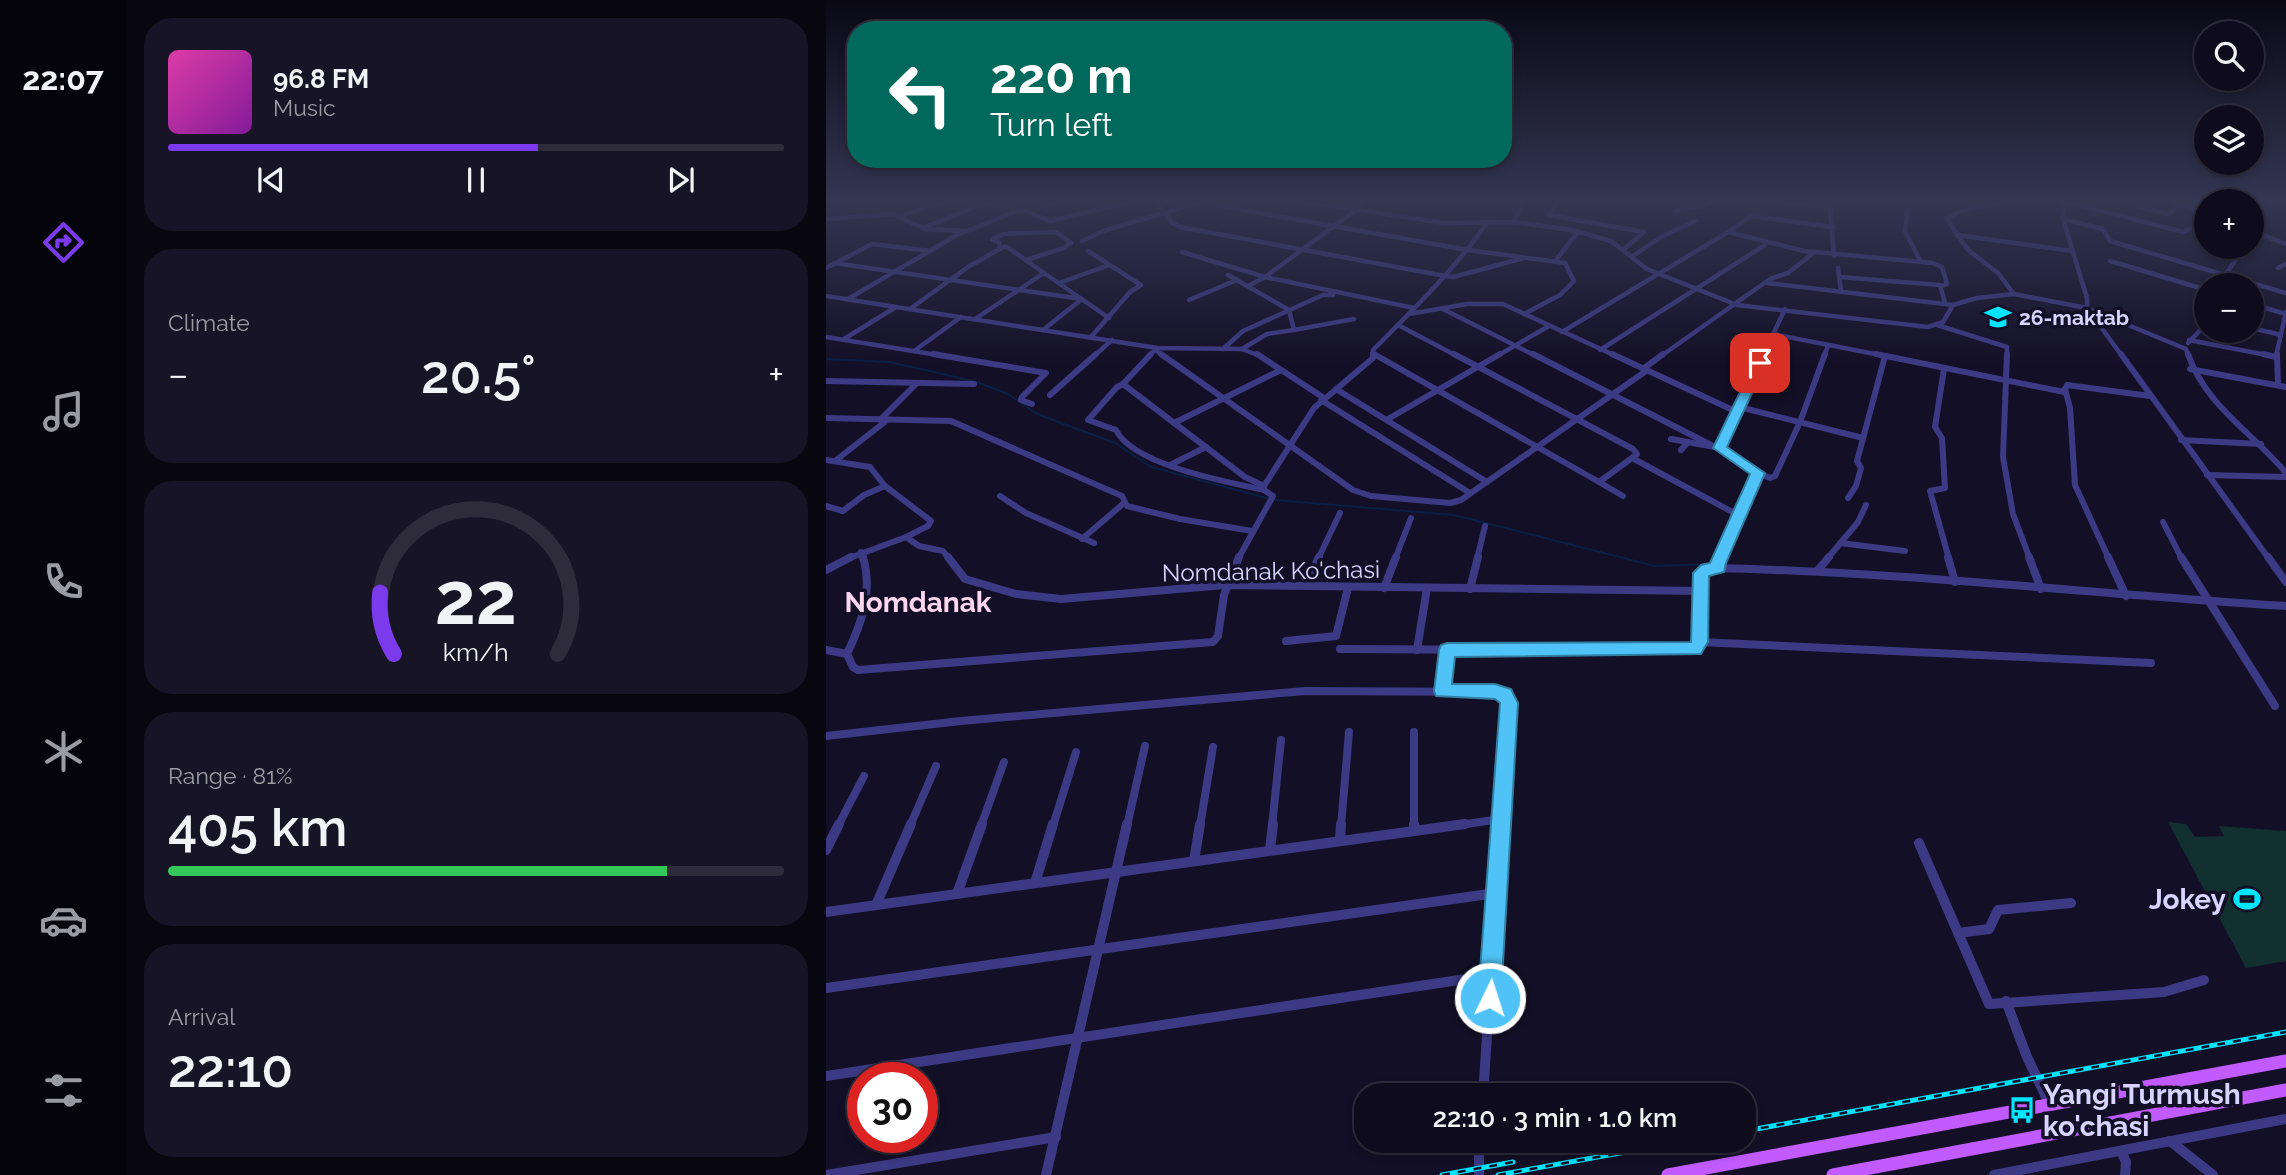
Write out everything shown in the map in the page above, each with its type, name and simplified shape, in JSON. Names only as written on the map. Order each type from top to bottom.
[{"type":"main road","points":[[1668,1175],[2286,1061]]},
{"type":"main road","points":[[1833,1175],[2286,1090]]},
{"type":"street","points":[[826,268],[848,256]]},
{"type":"street","points":[[847,299],[922,256]]},
{"type":"street","points":[[909,309],[987,256]]},
{"type":"street","points":[[1020,256],[1109,318]]},
{"type":"street","points":[[1026,260],[1039,256]]},
{"type":"street","points":[[1091,337],[1130,292],[1141,285],[1095,256]]},
{"type":"street","points":[[1195,256],[1265,277],[1414,308]]},
{"type":"street","points":[[1248,286],[1295,256]]},
{"type":"street","points":[[1335,256],[1445,276],[1455,276],[1530,257]]},
{"type":"street","points":[[1264,488],[1290,444],[1323,399],[1369,363],[1373,350],[1463,256]]},
{"type":"street","points":[[1520,256],[1565,263],[1574,281],[1560,295],[1524,314]]},
{"type":"street","points":[[1556,260],[1559,256]]},
{"type":"street","points":[[1633,256],[1644,267],[1737,305],[1928,327],[1943,322],[1953,305]]},
{"type":"street","points":[[1562,332],[1689,256]]},
{"type":"street","points":[[1600,349],[1749,256]]},
{"type":"street","points":[[1156,349],[1361,494],[1450,503],[1487,482],[1774,277],[1788,273],[1810,256]]},
{"type":"street","points":[[1834,256],[1921,262],[1942,267],[1947,284],[1942,286],[1839,277]]},
{"type":"street","points":[[1918,256],[1921,262]]},
{"type":"street","points":[[1974,256],[2003,278],[2014,294]]},
{"type":"street","points":[[2074,256],[2087,298],[2087,308],[2286,582]]},
{"type":"street","points":[[2160,256],[2217,273]]},
{"type":"street","points":[[2110,261],[2194,286]]},
{"type":"street","points":[[834,263],[1082,299]]},
{"type":"street","points":[[2278,268],[2286,264]]},
{"type":"street","points":[[1059,283],[1109,265]]},
{"type":"street","points":[[1838,268],[1841,291]]},
{"type":"street","points":[[975,319],[1044,273]]},
{"type":"street","points":[[1228,275],[1290,310],[1294,330]]},
{"type":"street","points":[[1189,300],[1237,280]]},
{"type":"street","points":[[1767,283],[1953,305],[1977,298],[2014,294],[2087,308],[2186,349]]},
{"type":"street","points":[[1942,286],[1945,303]]},
{"type":"street","points":[[2264,287],[2286,293]]},
{"type":"street","points":[[1223,349],[1243,331],[1323,295],[1339,297]]},
{"type":"street","points":[[826,296],[1156,349],[1242,349],[1258,355],[1470,493]]},
{"type":"street","points":[[826,303],[835,298]]},
{"type":"street","points":[[1043,330],[1082,299]]},
{"type":"street","points":[[1409,314],[1467,303],[1494,303],[1738,410],[1863,438]]},
{"type":"street","points":[[844,340],[896,307]]},
{"type":"street","points":[[2264,307],[2286,313],[2276,357],[2278,385]]},
{"type":"street","points":[[1443,309],[1718,447],[1770,478],[1775,476],[1800,422],[1828,346]]},
{"type":"street","points":[[1718,447],[1785,309]]},
{"type":"street","points":[[913,351],[962,317]]},
{"type":"street","points":[[1242,349],[1267,334],[1354,319]]},
{"type":"street","points":[[1398,325],[1633,449],[1637,454],[1599,482]]},
{"type":"street","points":[[1937,325],[2007,347],[2003,457],[2013,514],[2042,589]]},
{"type":"street","points":[[1388,419],[1549,326]]},
{"type":"street","points":[[2264,331],[2281,335]]},
{"type":"street","points":[[1773,334],[2064,392],[2067,385],[2150,396]]},
{"type":"street","points":[[2194,336],[2186,349],[2190,369],[2210,400],[2261,444],[2286,475]]},
{"type":"street","points":[[826,337],[1046,373],[1021,397],[1021,400],[1032,404]]},
{"type":"street","points":[[1050,395],[1112,340]]},
{"type":"street","points":[[2189,341],[2276,357]]},
{"type":"street","points":[[1156,349],[1088,420],[1116,430],[1121,440],[1170,465],[1203,476],[1264,488]]},
{"type":"street","points":[[1373,354],[1623,496]]},
{"type":"street","points":[[1848,498],[1856,486],[1861,468],[1857,461],[1885,356]]},
{"type":"street","points":[[1944,369],[1935,427],[1942,438],[1945,488],[1930,491],[1955,582]]},
{"type":"street","points":[[2190,369],[2286,387]]},
{"type":"street","points":[[1174,423],[1281,370]]},
{"type":"street","points":[[826,381],[974,384]]},
{"type":"street","points":[[835,461],[883,420],[917,383]]},
{"type":"street","points":[[847,654],[853,667],[866,672],[1209,643],[1218,636],[1225,585],[1273,494],[1245,477],[1124,384]]},
{"type":"street","points":[[1336,389],[1487,482]]},
{"type":"street","points":[[2065,389],[2070,408],[2075,485],[2126,596]]},
{"type":"street","points":[[826,418],[937,419],[956,423],[1122,496],[1124,503]]},
{"type":"street","points":[[1671,439],[1718,447]]},
{"type":"street","points":[[2181,440],[2261,444]]},
{"type":"street","points":[[1681,450],[1688,442]]},
{"type":"street","points":[[1170,465],[1206,447]]},
{"type":"street","points":[[1632,458],[1738,515]]},
{"type":"street","points":[[826,460],[870,467],[885,486],[930,521],[928,526],[906,537],[861,552],[826,570]]},
{"type":"street","points":[[1719,568],[1718,563],[1758,473]]},
{"type":"street","points":[[2207,475],[2286,475]]},
{"type":"street","points":[[826,506],[843,511],[864,495],[885,486]]},
{"type":"street","points":[[1000,496],[1026,513],[1094,543]]},
{"type":"street","points":[[1124,503],[1180,519],[1252,531]]},
{"type":"street","points":[[1082,538],[1124,503]]},
{"type":"street","points":[[1818,570],[1858,522],[1866,505]]},
{"type":"street","points":[[1306,585],[1340,513]]},
{"type":"street","points":[[1384,588],[1411,518]]},
{"type":"street","points":[[2163,522],[2207,601],[2275,706]]},
{"type":"street","points":[[1470,589],[1485,526]]},
{"type":"street","name":"Nomdanak Ko'chasi","points":[[906,537],[919,546],[943,551],[965,579],[1016,594],[1061,599],[1225,585],[1702,591]]},
{"type":"street","points":[[1840,543],[1905,551]]},
{"type":"street","points":[[847,654],[862,623],[870,582],[861,552]]},
{"type":"street","points":[[1340,649],[1686,651],[1695,649],[1700,642],[1701,573],[1707,569],[1719,568],[1818,570],[2126,596],[2286,606]]},
{"type":"street","points":[[1286,641],[1336,636],[1348,588]]},
{"type":"street","points":[[1417,650],[1427,588]]},
{"type":"street","points":[[1700,642],[2151,663]]},
{"type":"street","points":[[826,650],[847,654]]},
{"type":"street","points":[[1443,691],[1447,650]]},
{"type":"street","points":[[826,736],[961,721],[1305,691],[1495,692],[1508,698],[1484,1083]]},
{"type":"street","points":[[1340,840],[1349,732]]},
{"type":"street","points":[[1414,732],[1415,830]]},
{"type":"street","points":[[1270,850],[1281,740]]},
{"type":"street","points":[[1046,1175],[1080,1037],[1144,746]]},
{"type":"street","points":[[1194,861],[1213,747]]},
{"type":"street","points":[[1035,883],[1076,752]]},
{"type":"street","points":[[957,894],[1004,762]]},
{"type":"street","points":[[876,905],[936,766]]},
{"type":"street","points":[[826,850],[864,776]]},
{"type":"street","points":[[826,912],[1500,819]]},
{"type":"street","points":[[1919,843],[1989,1004],[2164,992],[2204,980]]},
{"type":"street","points":[[826,988],[1496,893]]},
{"type":"street","points":[[1958,933],[1989,929],[1998,910],[2071,903]]},
{"type":"street","points":[[826,1076],[1492,975]]},
{"type":"street","points":[[2006,1002],[2027,1057],[2050,1105]]},
{"type":"street","points":[[1994,1175],[2284,1122]]},
{"type":"street","points":[[826,1175],[1056,1138]]},
{"type":"street","points":[[2170,1141],[2213,1175]]},
{"type":"street","points":[[2120,1151],[2126,1163],[2125,1175]]},
{"type":"street","points":[[1479,1153],[1479,1175]]},
{"type":"green space","name":"Jokey","points":[[2168,822],[2186,824],[2195,837],[2224,836],[2219,826],[2286,831],[2286,961],[2246,968]]},
{"type":"waterway","points":[[826,359],[890,362],[977,382],[1008,394],[1037,414],[1115,443],[1151,467],[1270,499]]},
{"type":"waterway","points":[[1275,500],[1454,515],[1655,566],[1711,564]]},
{"type":"railway","points":[[1756,1129],[2286,1032]]},
{"type":"railway","points":[[1498,1175],[1620,1153]]},
{"type":"railway","points":[[1442,1175],[1513,1162]]},
{"type":"place","name":"26-maktab","points":[[1998,317]]},
{"type":"place","name":"Jokey","points":[[2247,899]]},
{"type":"place","name":"Yangi Turmush ko'chasi","points":[[2022,1110]]},
{"type":"district","name":"Nomdanak","points":[[918,602]]},
{"type":"route","points":[[1490,998],[1509,703],[1508,698],[1501,693],[1443,691],[1447,650],[1695,649],[1700,642],[1701,573],[1707,569],[1719,568],[1718,563],[1758,473],[1720,448],[1760,363]]}]
